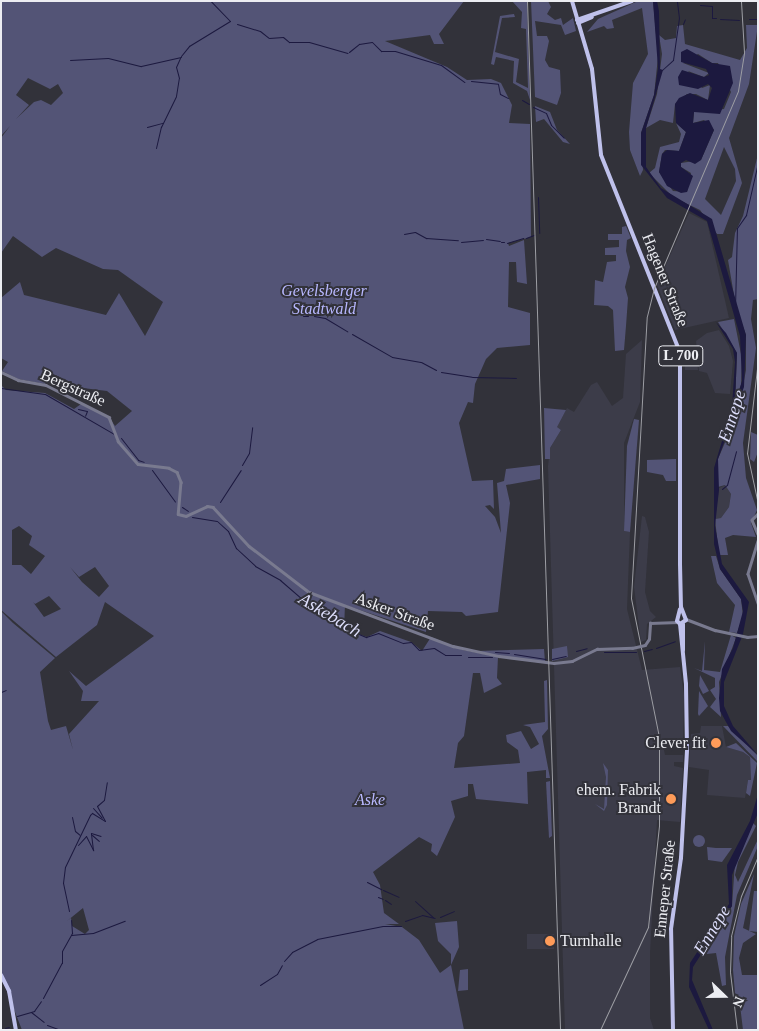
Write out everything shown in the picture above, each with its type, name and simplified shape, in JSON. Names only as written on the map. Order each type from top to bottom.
[{"type":"main road","name":"Hagener Straße","points":[[572,1],[592,69],[601,155],[680,353],[681,606],[684,660]]},
{"type":"main road","points":[[578,22],[632,1]]},
{"type":"main road","points":[[581,33],[587,21],[592,17]]},
{"type":"main road","points":[[578,22],[587,21]]},
{"type":"main road","name":"Enneper Straße","points":[[673,1030],[672,929],[681,858],[686,768],[684,660]]},
{"type":"main road","points":[[1,975],[9,991],[16,1030]]},
{"type":"street","name":"Bergstraße","points":[[1,372],[18,380],[46,385],[71,400],[105,414],[113,422],[118,441],[131,458],[140,465],[170,468]]},
{"type":"street","name":"Asker Straße","points":[[170,468],[177,472],[180,482],[178,514],[186,516],[207,506],[213,507],[249,546],[281,573],[319,596],[387,619],[453,646],[499,656],[554,663],[572,660],[597,649],[645,646],[648,643],[650,623],[682,620]]},
{"type":"street","points":[[757,515],[752,522],[758,534]]},
{"type":"street","points":[[758,541],[748,572],[758,602]]},
{"type":"street","points":[[682,620],[695,622],[744,637],[758,636]]},
{"type":"shaded area","points":[[689,213],[707,222],[729,318],[675,330],[657,285]]},
{"type":"shaded area","points":[[719,330],[729,346],[733,361],[730,394],[715,393],[707,373],[699,371],[696,341],[707,333]]},
{"type":"shaded area","points":[[642,340],[640,402],[624,443],[624,531],[630,532],[627,609],[642,670],[680,667],[684,695],[683,746],[663,745],[665,755],[683,755],[683,762],[674,762],[674,766],[683,768],[680,822],[657,820],[650,953],[650,1018],[654,1030],[565,1030],[548,466],[550,448],[561,430],[556,427],[567,408],[574,412],[591,385],[597,382],[612,406],[623,398],[626,354]]},
{"type":"shaded area","points":[[696,350],[698,370],[685,370],[684,354]]},
{"type":"shaded area","points":[[725,485],[731,494],[729,507],[721,518],[715,519],[719,488]]},
{"type":"shaded area","points":[[642,516],[645,517],[649,532],[645,592],[650,611],[656,617],[647,624],[646,640],[641,642],[634,587]]},
{"type":"shaded area","points":[[701,726],[722,726],[726,747],[743,752],[750,757],[751,781],[748,780],[745,798],[707,795],[709,770],[689,767],[691,734],[700,733]]},
{"type":"shaded area","points":[[527,934],[554,934],[554,949],[527,949]]},
{"type":"green space","name":"Gevelsberger Stadtwald","points":[[1,1],[464,1],[439,34],[444,44],[434,44],[430,35],[385,41],[447,67],[467,80],[491,79],[501,83],[512,105],[509,123],[530,124],[531,237],[508,243],[509,246],[524,240],[527,284],[517,282],[516,262],[509,262],[508,307],[530,313],[530,345],[497,348],[486,359],[475,384],[473,403],[468,402],[459,423],[472,481],[493,480],[494,509],[490,505],[485,506],[495,517],[501,533],[497,483],[504,481],[506,469],[540,465],[540,479],[506,485],[510,503],[498,612],[466,616],[462,612],[428,611],[426,632],[345,605],[344,629],[367,637],[380,631],[411,642],[422,651],[431,637],[463,650],[493,656],[478,651],[544,649],[545,662],[498,657],[497,678],[502,684],[484,693],[480,673],[473,673],[464,736],[458,743],[454,768],[520,763],[518,750],[507,742],[506,735],[521,731],[531,749],[539,744],[530,727],[523,725],[545,722],[544,681],[547,680],[548,729],[542,736],[550,778],[546,778],[546,770],[527,772],[528,804],[476,799],[473,784],[468,784],[468,796],[451,801],[455,817],[437,856],[431,851],[432,844],[419,837],[373,872],[380,885],[384,913],[399,924],[385,924],[402,927],[419,940],[440,973],[451,965],[464,1030],[22,1030],[1,976],[1,611],[55,658],[40,672],[48,721],[51,730],[66,726],[73,750],[69,734],[99,701],[81,701],[83,691],[69,671],[86,686],[154,636],[105,602],[97,625],[56,657],[1,610],[1,385],[6,390],[45,393],[74,409],[81,404],[109,417],[115,426],[132,411],[107,391],[83,388],[51,373],[45,384],[18,379],[2,371],[8,362],[1,358],[1,298],[20,282],[24,295],[106,315],[119,293],[145,336],[163,302],[118,270],[103,269],[56,248],[42,257],[13,236],[1,253],[1,138],[10,126],[1,136]],"holes":[[[28,78],[50,89],[58,84],[63,93],[51,105],[41,100],[34,102],[16,119],[29,105],[16,95]],[[19,526],[32,536],[29,545],[45,556],[31,574],[21,565],[12,565],[12,530]],[[70,567],[79,577],[95,567],[109,586],[99,597],[82,582]],[[49,596],[61,609],[44,617],[33,602],[35,604]],[[83,908],[89,930],[85,934],[72,926],[71,918],[67,921]]]},
{"type":"green space","points":[[512,1],[527,1],[530,100],[527,91],[513,83],[514,61],[496,57],[494,65],[491,64],[500,16],[514,14],[515,17],[502,18],[495,52],[519,59],[516,82],[528,88],[526,29],[521,28],[522,12]]},
{"type":"green space","points":[[531,1],[548,1],[551,7],[547,14],[555,20],[561,18],[563,25],[573,18],[576,31],[565,35],[561,25],[535,21],[537,36],[547,36],[549,41],[545,60],[549,67],[560,70],[561,93],[557,105],[535,97]]},
{"type":"green space","points":[[638,1],[653,1],[658,57],[654,95],[641,133],[643,170],[640,176],[630,150],[629,132],[633,83],[648,54],[642,8],[612,20],[614,28],[607,29],[604,26],[587,32],[598,19]]},
{"type":"green space","points":[[683,25],[685,44],[740,60],[747,48],[746,25],[758,25],[749,84],[729,138],[742,183],[723,234],[717,234],[700,210],[673,197],[649,173],[655,168],[660,147],[679,142],[681,134],[676,123],[686,132],[679,151],[665,150],[662,154],[659,172],[673,191],[687,192],[691,173],[681,167],[681,163],[701,160],[714,130],[704,120],[693,123],[694,112],[724,109],[731,92],[718,63],[712,63],[698,54],[683,63],[709,73],[704,77],[688,71],[702,88],[710,85],[708,100],[696,94],[687,94],[675,104],[673,123],[660,120],[646,128],[657,94],[662,54],[659,35],[665,40],[676,38],[677,26]],"holes":[[[724,147],[735,169],[736,181],[721,215],[705,199]]]},
{"type":"green space","points":[[535,106],[550,112],[557,130],[570,144],[563,142],[544,119],[536,122]]},
{"type":"green space","points":[[758,154],[758,299],[753,300],[751,319],[756,348],[743,443],[746,478],[757,510],[751,523],[756,537],[733,535],[725,538],[728,555],[719,555],[715,519],[721,518],[729,507],[731,494],[725,485],[718,487],[718,459],[738,412],[746,370],[746,335],[736,307],[728,260],[732,257],[735,233],[743,216]]},
{"type":"green space","points":[[626,226],[631,238],[627,240],[626,251],[630,267],[625,287],[628,298],[624,350],[615,351],[613,310],[608,306],[594,305],[595,280],[603,282],[607,262],[616,261],[616,255],[605,255],[605,248],[619,247],[619,240],[608,240],[608,234],[622,234],[622,227]]},
{"type":"green space","points":[[734,319],[742,359],[741,385],[735,403],[737,353],[718,322]]},
{"type":"green space","points":[[544,408],[566,410],[557,427],[561,430],[550,448],[550,459],[545,459]]},
{"type":"green space","points":[[634,419],[639,420],[630,532],[624,531],[627,446]]},
{"type":"green space","points":[[751,432],[758,435],[758,452],[754,462],[750,459]]},
{"type":"green space","points":[[676,459],[676,481],[666,481],[663,475],[647,472],[647,460]]},
{"type":"green space","points":[[711,556],[716,556],[720,569],[741,599],[743,616],[737,633],[729,632],[735,605],[717,583]]},
{"type":"green space","points":[[731,635],[736,638],[719,682],[721,717],[710,707],[716,699],[710,690],[715,687],[715,678],[694,668],[702,671],[705,641],[704,670],[720,672]]},
{"type":"green space","points":[[567,646],[568,657],[552,661],[552,649]]},
{"type":"green space","points":[[700,675],[709,691],[703,694],[699,686]]},
{"type":"green space","points":[[699,691],[708,706],[699,716],[698,714]]},
{"type":"green space","points":[[723,726],[728,726],[758,756],[758,762]]},
{"type":"green space","points":[[736,743],[757,763],[750,796],[746,793],[748,780],[751,780],[750,757],[743,752],[726,747]]},
{"type":"green space","points":[[603,763],[608,770],[607,805],[604,811],[595,804],[604,809],[606,777]]},
{"type":"green space","points":[[550,781],[552,836],[549,838],[546,782]]},
{"type":"green space","points":[[753,823],[756,826],[738,862],[735,875],[738,882],[758,839],[758,846],[737,895],[725,957],[726,985],[722,986],[716,953],[707,954],[703,949],[732,906],[735,862]]},
{"type":"green space","points":[[699,835],[705,841],[699,847],[693,841]]},
{"type":"green space","points":[[707,847],[732,848],[722,862],[708,860]]},
{"type":"green space","points":[[754,874],[743,928],[756,934],[743,943],[739,958],[742,975],[758,975],[758,1030],[743,1030],[740,1005],[736,1004],[733,970],[734,936],[741,904]]},
{"type":"green space","points":[[754,891],[758,891],[758,932],[749,931]]},
{"type":"green space","points":[[457,921],[459,947],[451,965],[451,954],[438,941],[435,923]]},
{"type":"green space","points":[[468,969],[468,990],[458,991],[460,970]]},
{"type":"water","name":"Ennepe","points":[[653,1],[657,1],[659,11],[660,69],[663,70],[646,128],[646,167],[661,188],[712,219],[746,335],[744,387],[718,459],[719,490],[715,526],[722,564],[749,602],[743,634],[724,682],[724,706],[733,726],[758,755],[731,731],[720,711],[719,698],[722,669],[733,648],[743,611],[741,599],[720,569],[714,544],[714,468],[732,407],[735,362],[733,349],[716,322],[726,333],[737,353],[735,403],[742,381],[740,336],[707,221],[667,198],[641,165],[641,133],[654,95],[658,68]]},
{"type":"water","points":[[687,49],[712,63],[730,66],[733,83],[720,114],[694,112],[693,123],[709,120],[714,130],[701,160],[695,164],[686,160],[681,163],[681,167],[693,176],[687,192],[681,193],[667,186],[659,172],[662,154],[667,150],[679,151],[686,132],[676,123],[675,104],[679,98],[690,93],[708,100],[712,88],[708,84],[698,89],[679,85],[678,77],[682,70],[704,77],[709,75],[706,69],[681,62],[681,52]]},
{"type":"water","name":"Ennepe","points":[[758,794],[757,815],[732,875],[732,906],[693,967],[692,980],[713,1030],[709,1030],[689,987],[690,963],[729,904],[727,865],[750,821]]},
{"type":"waterway","points":[[181,56],[189,46],[230,21],[211,1]]},
{"type":"waterway","points":[[662,70],[673,60],[679,18],[677,1]]},
{"type":"waterway","points":[[700,5],[712,6],[712,18],[716,18]]},
{"type":"waterway","points":[[757,6],[758,16]]},
{"type":"waterway","points":[[683,24],[685,19]]},
{"type":"waterway","points":[[720,19],[739,20]]},
{"type":"waterway","points":[[749,19],[758,19]]},
{"type":"waterway","points":[[237,24],[260,31],[269,38],[283,37],[289,42],[309,42],[347,53]]},
{"type":"waterway","points":[[349,52],[359,44],[372,42],[381,51],[395,51],[441,65],[464,82]]},
{"type":"waterway","points":[[70,60],[108,58],[141,66],[181,57]]},
{"type":"waterway","points":[[156,148],[161,127],[176,96],[179,78],[176,67],[180,58]]},
{"type":"waterway","points":[[471,81],[498,84],[500,94],[508,98]]},
{"type":"waterway","points":[[522,100],[529,104]]},
{"type":"waterway","points":[[533,107],[546,113],[551,125],[564,138]]},
{"type":"waterway","points":[[147,127],[162,123]]},
{"type":"waterway","points":[[735,308],[737,228],[746,215],[758,162]]},
{"type":"waterway","points":[[538,197],[539,233]]},
{"type":"waterway","points":[[404,234],[415,232],[426,238],[458,240]]},
{"type":"waterway","points":[[526,238],[534,235]]},
{"type":"waterway","points":[[507,243],[523,238]]},
{"type":"waterway","points":[[486,239],[500,241]]},
{"type":"waterway","points":[[461,242],[483,240]]},
{"type":"waterway","points":[[303,316],[308,316]]},
{"type":"waterway","points":[[314,316],[325,318],[347,331]]},
{"type":"waterway","points":[[352,334],[392,357],[421,362],[436,370]]},
{"type":"waterway","points":[[441,372],[472,377],[516,378]]},
{"type":"waterway","name":"Askebach","points":[[1,388],[45,394],[114,434]]},
{"type":"waterway","points":[[78,409],[87,411],[85,416]]},
{"type":"waterway","points":[[242,465],[249,453],[252,427]]},
{"type":"waterway","name":"Askebach","points":[[121,438],[138,460],[144,462]]},
{"type":"waterway","name":"Ennepe","points":[[722,489],[727,485],[736,451]]},
{"type":"waterway","name":"Askebach","points":[[152,470],[175,502]]},
{"type":"waterway","points":[[220,502],[241,470]]},
{"type":"waterway","name":"Askebach","points":[[182,507],[188,511]]},
{"type":"waterway","name":"Askebach","points":[[192,517],[217,521],[228,531],[236,548],[255,566],[280,580],[304,601],[325,607],[347,629],[366,637],[378,633],[403,643],[411,642],[419,650],[434,648],[445,655],[461,655]]},
{"type":"waterway","name":"Askebach","points":[[656,648],[675,641]]},
{"type":"waterway","name":"Askebach","points":[[576,651],[587,648]]},
{"type":"waterway","name":"Askebach","points":[[644,651],[652,649]]},
{"type":"waterway","name":"Askebach","points":[[495,652],[509,653]]},
{"type":"waterway","name":"Askebach","points":[[604,652],[636,652]]},
{"type":"waterway","name":"Askebach","points":[[514,654],[546,659]]},
{"type":"waterway","name":"Askebach","points":[[552,659],[566,656]]},
{"type":"waterway","name":"Askebach","points":[[468,657],[492,657]]},
{"type":"waterway","points":[[1,692],[6,690]]},
{"type":"waterway","points":[[69,911],[63,883],[65,867],[90,815],[92,813],[105,821],[97,806],[104,800],[107,782]]},
{"type":"waterway","points":[[93,808],[102,818]]},
{"type":"waterway","points":[[72,817],[75,831],[80,835]]},
{"type":"waterway","points":[[78,845],[86,836],[93,850],[91,833],[101,836]]},
{"type":"waterway","points":[[92,835],[99,841]]},
{"type":"waterway","points":[[367,882],[381,889]]},
{"type":"waterway","points":[[383,890],[399,897]]},
{"type":"waterway","points":[[378,897],[383,899]]},
{"type":"waterway","points":[[385,900],[391,904]]},
{"type":"waterway","points":[[415,901],[433,917]]},
{"type":"waterway","points":[[440,917],[454,911]]},
{"type":"waterway","points":[[405,921],[422,915],[435,918]]},
{"type":"waterway","points":[[43,998],[62,963],[62,951],[72,933],[71,920]]},
{"type":"waterway","points":[[71,935],[93,933],[125,921]]},
{"type":"waterway","points":[[284,961],[292,952],[317,939],[383,926],[401,926]]},
{"type":"waterway","points":[[260,985],[277,974],[282,965]]},
{"type":"waterway","points":[[17,1016],[34,1011],[41,1001]]},
{"type":"waterway","points":[[31,1012],[44,1022]]},
{"type":"waterway","points":[[47,1025],[61,1030]]},
{"type":"waterway","points":[[5,1028],[9,1027]]},
{"type":"railway","points":[[527,1],[560,1030]]},
{"type":"railway","points":[[600,1030],[648,927],[659,826],[659,737],[631,598],[647,316],[654,288],[738,91],[744,52],[741,1]]},
{"type":"railway","points":[[758,360],[747,453],[758,504]]},
{"type":"railway","points":[[737,1030],[730,972],[731,936],[741,896],[758,856]]},
{"type":"place","name":"Clever fit","points":[[716,743]]},
{"type":"place","name":"ehem. Fabrik Brandt","points":[[671,799]]},
{"type":"place","name":"Turnhalle","points":[[550,941]]},
{"type":"park label","name":"Aske","points":[[370,800]]}]
